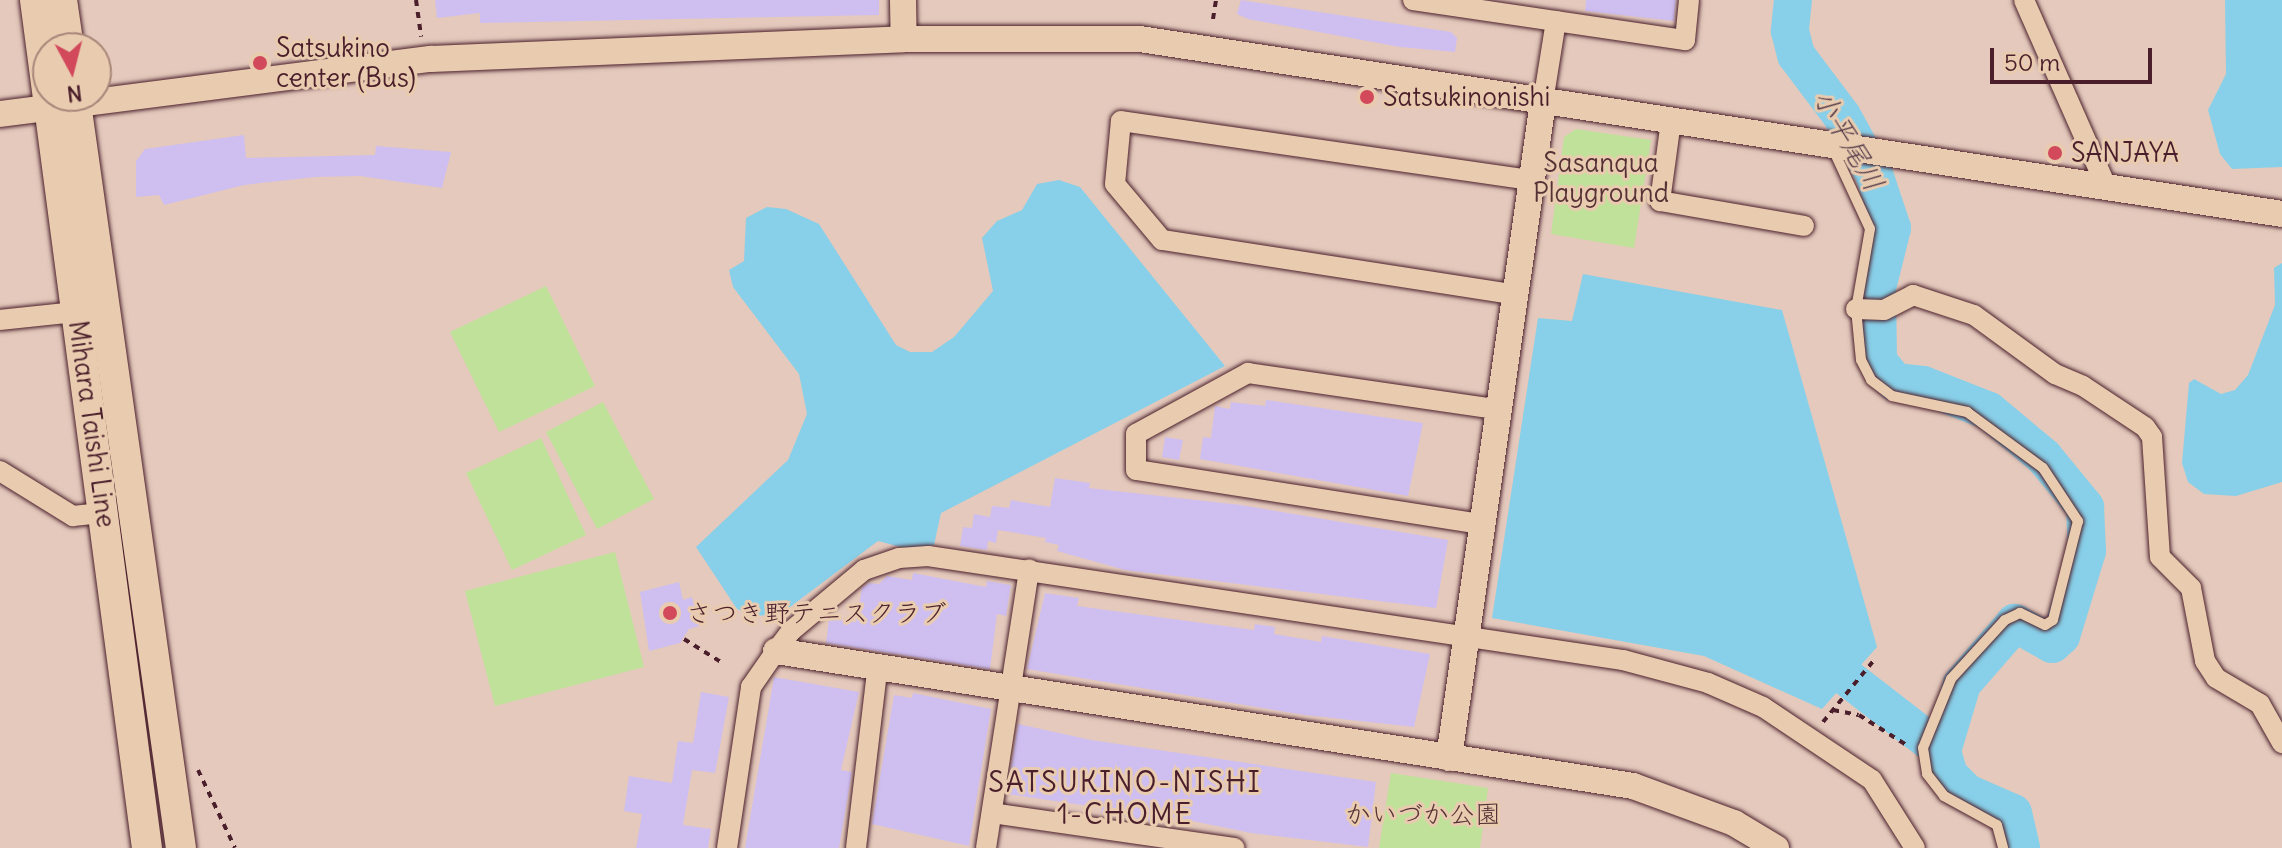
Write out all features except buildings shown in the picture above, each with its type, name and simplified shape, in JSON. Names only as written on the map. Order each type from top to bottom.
[{"type":"main road","name":"Mihara Taishi Line","points":[[35,0],[45,32]]},
{"type":"main road","points":[[62,0],[67,32]]},
{"type":"main road","name":"Mihara Taishi Line","points":[[68,112],[91,310],[181,848]]},
{"type":"main road","name":"Mihara Taishi Line","points":[[91,310],[104,513],[147,848]]},
{"type":"street","points":[[903,0],[904,39]]},
{"type":"street","points":[[1413,0],[1685,40],[1689,0]]},
{"type":"street","points":[[2024,0],[2106,186]]},
{"type":"street","points":[[1449,758],[1512,294],[1556,21]]},
{"type":"street","points":[[112,98],[431,59],[904,39],[1140,39],[2282,214]]},
{"type":"street","points":[[0,114],[32,109]]},
{"type":"street","points":[[1512,294],[1162,240],[1115,184],[1121,121],[1530,180]]},
{"type":"street","points":[[1671,121],[1660,201],[1804,226]]},
{"type":"street","points":[[1856,309],[1884,310],[1913,295],[1974,315],[2055,374],[2145,427],[2152,437],[2160,557],[2191,588],[2205,661],[2216,678],[2260,704],[2282,743]]},
{"type":"street","points":[[0,320],[91,310]]},
{"type":"street","points":[[1481,524],[1136,470],[1136,434],[1248,373],[1496,409]]},
{"type":"street","points":[[0,471],[73,516],[104,513]]},
{"type":"street","points":[[727,848],[751,687],[776,651],[791,631],[864,570],[899,558],[939,557],[1623,660],[1708,683],[1763,707],[1872,780],[1915,848]]},
{"type":"street","points":[[986,848],[1029,569]]},
{"type":"street","points":[[776,651],[877,671],[1633,786],[1734,823],[1776,848]]},
{"type":"street","points":[[856,848],[877,671]]},
{"type":"street","points":[[992,813],[1234,848]]},
{"type":"lane","points":[[1839,146],[1870,229],[1856,309],[1861,360],[1871,380],[1892,396],[1967,412],[2043,468],[2078,521],[2053,620],[2045,625],[2020,613],[2005,620],[1951,679],[1923,753],[1927,774],[1944,796],[1997,825],[2003,848]]},
{"type":"path","points":[[416,0],[421,37]]},
{"type":"path","points":[[1213,19],[1216,0]]},
{"type":"path","points":[[684,639],[724,664]]},
{"type":"path","points":[[1875,659],[1833,710],[1859,715],[1923,753]]},
{"type":"path","points":[[196,766],[235,848]]},
{"type":"green space","name":"Sasanqua Playground","points":[[1576,129],[1651,140],[1634,248],[1551,234],[1564,137]]},
{"type":"green space","points":[[546,286],[595,386],[499,432],[450,332]]},
{"type":"green space","points":[[603,402],[654,499],[597,529],[546,432]]},
{"type":"green space","points":[[541,438],[586,535],[512,570],[466,473]]},
{"type":"green space","points":[[615,552],[644,667],[495,706],[465,591]]},
{"type":"green space","name":"かいづか公園","points":[[1391,773],[1488,788],[1480,848],[1379,848]]},
{"type":"water","points":[[2225,0],[2282,0],[2282,167],[2232,169],[2220,154],[2208,110],[2226,74]]},
{"type":"water","points":[[1059,180],[1080,187],[1225,366],[941,513],[934,545],[908,549],[878,541],[782,613],[757,616],[737,609],[696,547],[788,460],[807,414],[799,374],[733,287],[729,270],[744,261],[746,218],[767,207],[786,209],[819,224],[896,345],[910,352],[932,352],[954,337],[993,291],[982,238],[997,221],[1022,210],[1037,184]]},
{"type":"water","points":[[2282,263],[2282,482],[2236,496],[2204,494],[2188,482],[2182,463],[2189,383],[2194,379],[2221,394],[2235,390],[2248,375],[2275,305],[2274,268]]},
{"type":"water","points":[[1583,274],[1782,310],[1877,647],[1822,709],[1704,656],[1492,618],[1538,318],[1572,321]]},
{"type":"waterway","name":"小平尾川","points":[[1793,0],[1790,31],[1796,55],[1842,116],[1874,174],[1892,228],[1877,288],[1878,361],[1895,382],[1923,385],[1989,411],[2044,457],[2085,507],[2087,551],[2061,636],[2052,644],[2015,623],[1962,684],[1942,751],[1949,775],[1967,793],[2013,813],[2021,848]]},
{"type":"waterway","points":[[1849,679],[1942,751]]},
{"type":"place","name":"Satsukino center (Bus)","points":[[260,63]]},
{"type":"place","name":"Satsukinonishi","points":[[1367,97]]},
{"type":"place","name":"SANJAYA","points":[[2055,153]]},
{"type":"place","name":"さつき野テニスクラブ","points":[[670,613]]},
{"type":"district","name":"SATSUKINO-NISHI 1-CHOME","points":[[1125,798]]}]
